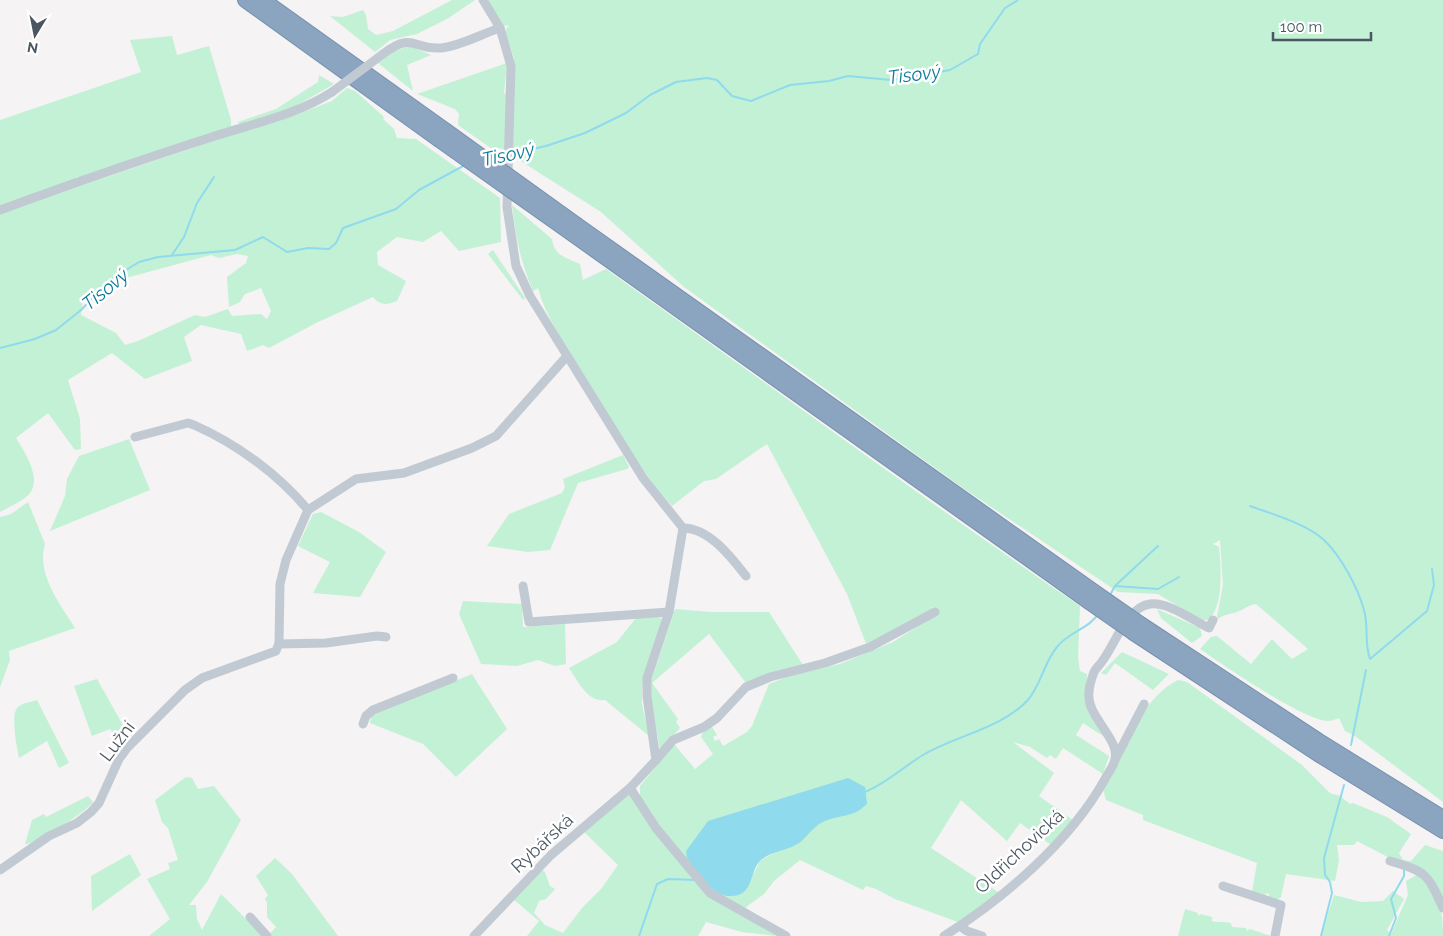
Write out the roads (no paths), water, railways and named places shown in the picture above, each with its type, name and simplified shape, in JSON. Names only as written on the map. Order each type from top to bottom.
[{"type":"highway","points":[[245,0],[441,134],[1092,598],[1321,756],[1443,831]]},
{"type":"highway","points":[[263,0],[441,134]]},
{"type":"highway","points":[[1138,629],[1443,818]]},
{"type":"street","points":[[484,0],[500,28],[511,66],[507,207],[516,266],[530,296],[643,478],[683,528],[696,529],[725,550],[746,576]]},
{"type":"street","points":[[0,210],[217,135],[271,120],[321,100],[395,45],[412,41],[441,48],[500,28]]},
{"type":"street","points":[[278,647],[280,584],[286,560],[308,510],[356,480],[404,474],[483,444],[496,436],[567,356]]},
{"type":"street","points":[[135,437],[188,423],[194,425],[239,449],[278,480],[308,510]]},
{"type":"street","points":[[656,760],[647,696],[648,678],[669,612],[683,528]]},
{"type":"street","points":[[522,586],[529,622],[669,612]]},
{"type":"street","points":[[1116,758],[1114,746],[1094,714],[1089,699],[1095,670],[1129,619],[1144,605],[1152,604],[1162,605],[1209,628],[1213,620]]},
{"type":"street","name":"Rybářská","points":[[474,936],[551,855],[639,780],[673,740],[704,727],[717,718],[746,687],[770,677],[825,663],[870,647],[935,612]]},
{"type":"street","name":"Lužní","points":[[0,870],[43,840],[77,823],[91,812],[99,802],[119,759],[127,748],[185,690],[202,678],[278,647],[377,636],[386,637]]},
{"type":"street","points":[[363,724],[366,716],[373,710],[453,678]]},
{"type":"street","name":"Oldřichovická","points":[[944,936],[960,926],[1013,883],[1066,836],[1097,794],[1144,704]]},
{"type":"street","points":[[630,788],[656,828],[710,893],[786,936]]},
{"type":"street","points":[[1390,861],[1412,867],[1426,876],[1432,883],[1443,908]]},
{"type":"street","points":[[1223,886],[1281,905],[1275,936]]},
{"type":"street","points":[[250,917],[267,936]]},
{"type":"street","points":[[960,926],[967,931],[982,936]]},
{"type":"water","points":[[848,778],[865,787],[867,804],[854,813],[829,819],[821,823],[799,843],[761,860],[754,871],[747,889],[737,896],[728,896],[715,891],[704,882],[687,858],[686,851],[708,821]]},
{"type":"waterway","name":"Tisový","points":[[511,154],[546,146],[585,133],[626,113],[650,95],[676,82],[707,78],[717,80],[732,96],[751,101],[790,85],[829,81],[848,76],[891,80],[950,70],[978,54],[980,44],[1005,8],[1018,0]]},
{"type":"waterway","name":"Tisový","points":[[494,157],[506,155]]},
{"type":"waterway","name":"Tisový","points":[[0,348],[35,339],[56,330],[81,310],[110,280],[139,262],[158,257],[235,250],[263,237],[287,252],[308,248],[329,249],[336,243],[343,228],[396,209],[419,190],[465,165]]},
{"type":"waterway","points":[[172,255],[184,237],[197,203],[214,177]]},
{"type":"waterway","points":[[1250,506],[1289,520],[1317,534],[1337,555],[1353,582],[1361,601],[1365,616],[1367,647],[1370,659],[1427,611],[1434,585],[1432,569]]},
{"type":"waterway","points":[[1116,585],[1158,546]]},
{"type":"waterway","points":[[1110,595],[1115,586],[1158,589],[1179,577]]},
{"type":"waterway","points":[[865,792],[881,784],[936,748],[991,725],[1016,711],[1032,695],[1049,660],[1061,642],[1090,623],[1098,614]]},
{"type":"waterway","points":[[1351,745],[1366,670]]},
{"type":"waterway","points":[[1321,936],[1332,893],[1330,882],[1325,875],[1324,858],[1344,785]]},
{"type":"waterway","points":[[1389,936],[1396,918],[1391,899],[1404,876],[1404,867]]},
{"type":"waterway","points":[[639,936],[657,884],[668,879],[696,880]]}]
